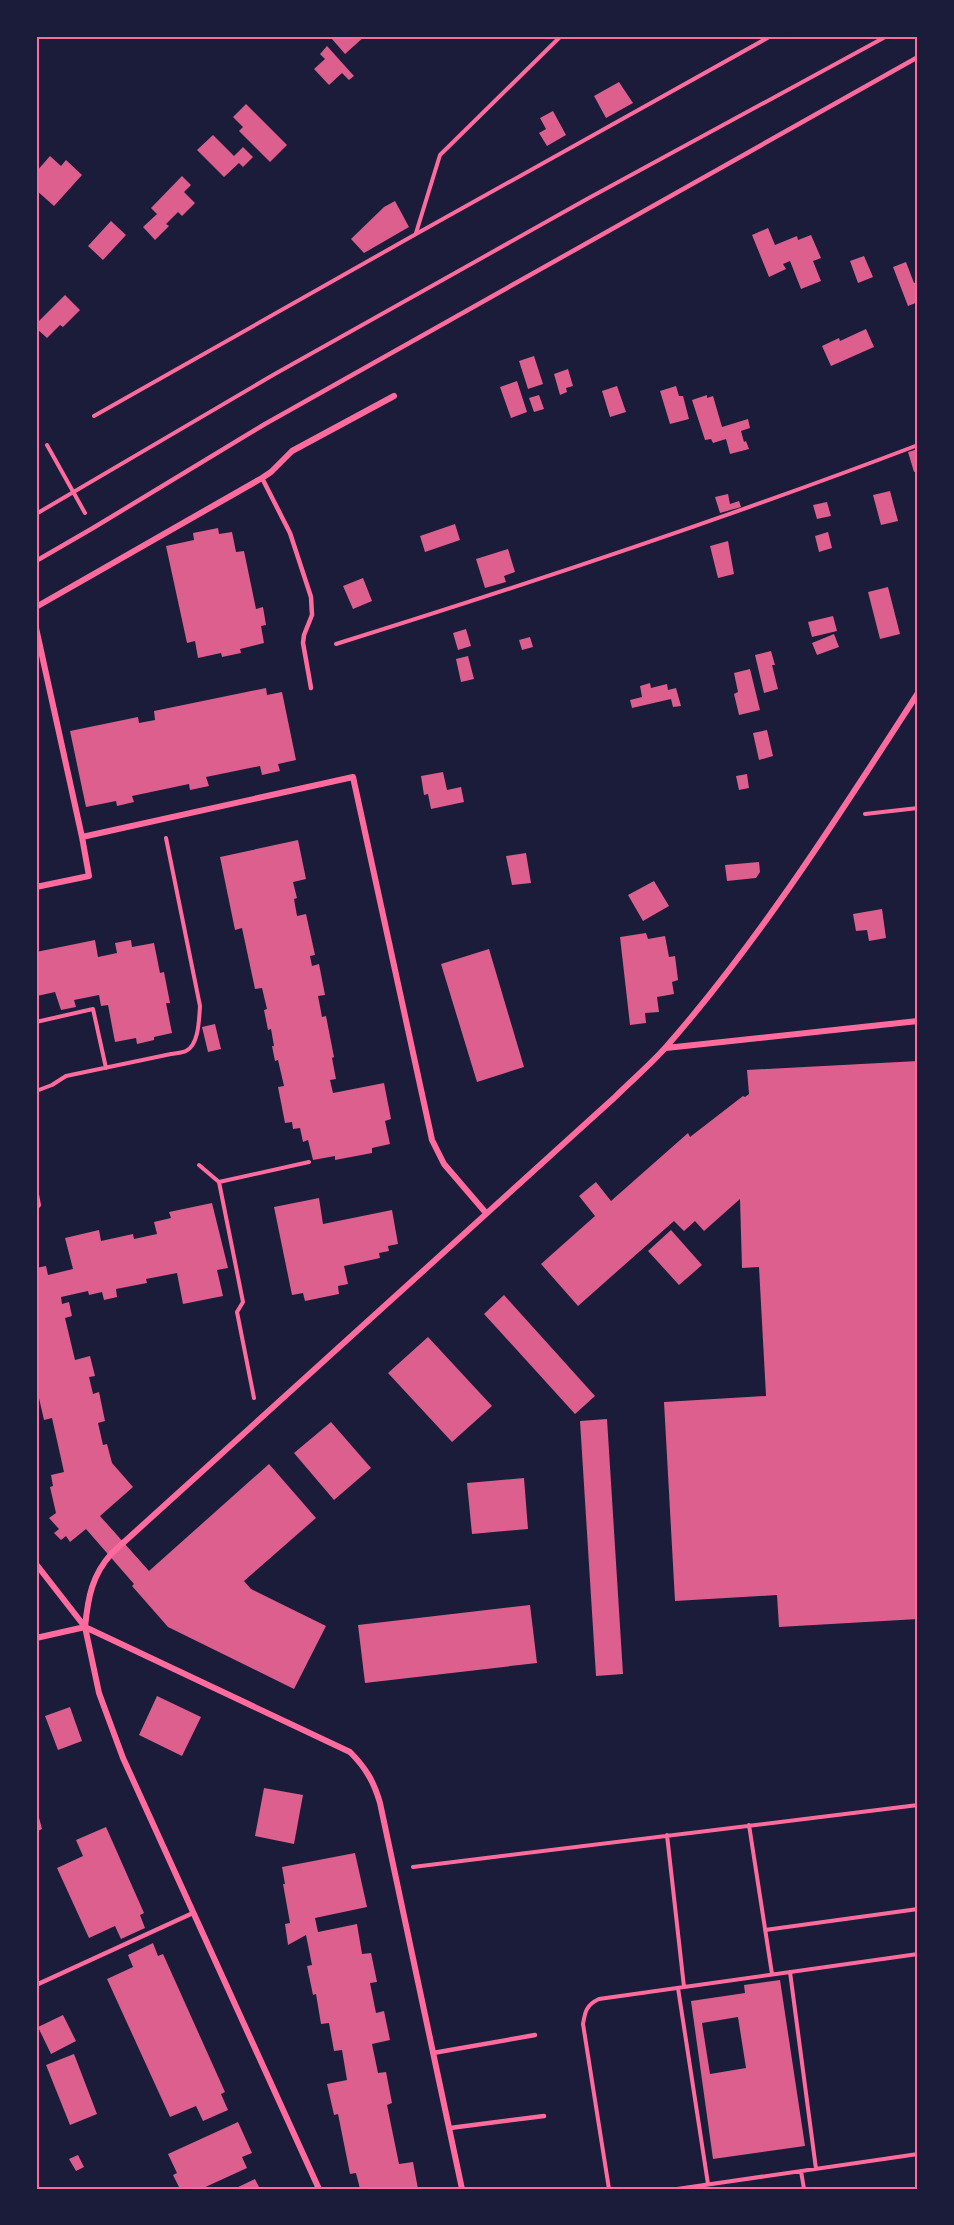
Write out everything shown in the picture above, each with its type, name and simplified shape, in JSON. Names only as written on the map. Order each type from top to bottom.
[{"type":"street","points":[[36,607],[262,478],[292,451],[393,396]]},
{"type":"street","points":[[36,628],[90,876],[36,887]]},
{"type":"street","points":[[319,2189],[109,1723],[99,1693],[85,1627],[91,1584],[104,1563],[259,1419],[614,1098],[665,1048],[713,990],[837,817],[918,693]]},
{"type":"street","points":[[82,837],[353,777],[432,1140],[444,1164],[486,1213]]},
{"type":"street","points":[[665,1048],[918,1021]]},
{"type":"street","points":[[36,1564],[85,1627],[350,1752],[363,1765],[374,1782],[380,1803],[462,2189]]},
{"type":"street","points":[[36,1638],[85,1627]]},
{"type":"lane","points":[[36,561],[265,424],[918,57]]},
{"type":"lane","points":[[262,478],[290,533],[313,604],[303,643],[311,688]]},
{"type":"lane","points":[[36,1985],[193,1913]]},
{"type":"lane","points":[[433,2053],[535,2035]]},
{"type":"lane","points":[[450,2128],[544,2116]]},
{"type":"path","points":[[416,234],[440,154],[561,36]]},
{"type":"path","points":[[94,416],[771,36]]},
{"type":"path","points":[[36,514],[294,363],[587,199],[887,36]]},
{"type":"path","points":[[47,445],[73,492]]},
{"type":"path","points":[[336,644],[518,587],[814,485],[918,445]]},
{"type":"path","points":[[837,817],[918,807]]},
{"type":"path","points":[[36,1090],[52,1085],[66,1076],[186,1051],[197,1032],[200,1006],[162,819]]},
{"type":"path","points":[[36,1022],[93,1009],[106,1068]]},
{"type":"path","points":[[219,1182],[309,1162]]},
{"type":"path","points":[[199,1165],[219,1182],[243,1302],[237,1312],[259,1419]]},
{"type":"path","points":[[36,1189],[39,1205],[36,1209]]},
{"type":"path","points":[[394,1870],[918,1805]]},
{"type":"path","points":[[749,1825],[772,1974]]},
{"type":"path","points":[[667,1835],[681,1987],[708,2184]]},
{"type":"path","points":[[765,1930],[918,1909]]},
{"type":"path","points":[[609,2189],[583,2024],[585,2011],[590,2003],[598,1999],[918,1954]]},
{"type":"path","points":[[790,1972],[816,2169]]},
{"type":"path","points":[[677,2189],[918,2154]]},
{"type":"path","points":[[801,2171],[804,2189]]},
{"type":"building","points":[[335,36],[365,36],[345,54],[332,39]]},
{"type":"building","points":[[327,46],[354,76],[349,80],[342,73],[329,85],[314,69],[325,59],[320,54]]},
{"type":"building","points":[[619,82],[633,103],[606,118],[594,96]]},
{"type":"building","points":[[246,104],[287,145],[270,162],[239,131],[243,127],[233,117]]},
{"type":"building","points":[[553,111],[566,135],[547,146],[539,133],[546,129],[540,118]]},
{"type":"building","points":[[213,135],[234,156],[243,147],[253,157],[243,167],[239,163],[224,177],[197,150]]},
{"type":"building","points":[[50,156],[61,166],[66,160],[82,175],[54,206],[36,190],[36,172]]},
{"type":"building","points":[[182,176],[191,185],[184,192],[195,203],[182,216],[178,212],[166,224],[169,226],[155,240],[143,227],[157,214],[151,208]]},
{"type":"building","points":[[395,201],[409,227],[364,253],[351,239],[384,207]]},
{"type":"building","points":[[111,221],[126,235],[103,260],[88,246]]},
{"type":"building","points":[[768,228],[775,245],[797,236],[798,240],[811,235],[821,258],[813,261],[821,281],[801,289],[790,261],[783,264],[786,269],[769,277],[752,235]]},
{"type":"building","points":[[864,256],[873,277],[858,283],[850,261]]},
{"type":"building","points":[[906,262],[914,283],[918,282],[918,302],[908,306],[893,267]]},
{"type":"building","points":[[65,295],[80,310],[63,327],[60,325],[47,338],[36,328],[36,324]]},
{"type":"building","points":[[866,329],[874,347],[831,366],[822,346],[839,338],[840,341]]},
{"type":"building","points":[[534,356],[543,384],[528,389],[519,361]]},
{"type":"building","points":[[568,369],[573,386],[566,388],[567,392],[560,395],[554,374]]},
{"type":"building","points":[[517,381],[527,412],[511,418],[500,387]]},
{"type":"building","points":[[617,386],[626,412],[610,417],[602,391]]},
{"type":"building","points":[[676,386],[679,396],[683,396],[689,419],[670,424],[660,391]]},
{"type":"building","points":[[539,395],[544,409],[534,412],[529,398]]},
{"type":"building","points":[[707,395],[707,398],[713,396],[722,427],[748,419],[750,428],[741,431],[749,449],[730,454],[726,439],[713,443],[711,439],[705,440],[692,400]]},
{"type":"building","points":[[918,449],[918,471],[914,472],[908,452]]},
{"type":"building","points":[[890,491],[898,521],[881,525],[873,495]]},
{"type":"building","points":[[728,494],[730,504],[739,501],[741,507],[720,513],[715,497]]},
{"type":"building","points":[[827,502],[831,516],[817,519],[813,505]]},
{"type":"building","points":[[455,524],[460,540],[425,552],[420,536]]},
{"type":"building","points":[[218,528],[219,534],[232,532],[236,552],[244,551],[256,609],[263,607],[266,625],[261,626],[264,643],[240,649],[241,653],[222,657],[221,653],[198,658],[195,641],[187,643],[166,546],[194,540],[193,533]]},
{"type":"building","points":[[828,532],[832,548],[819,552],[815,536]]},
{"type":"building","points":[[728,541],[734,574],[718,578],[710,546]]},
{"type":"building","points":[[508,549],[515,572],[504,576],[506,582],[485,588],[476,559]]},
{"type":"building","points":[[363,578],[372,601],[353,609],[343,586]]},
{"type":"building","points":[[888,587],[900,634],[880,639],[868,592]]},
{"type":"building","points":[[833,616],[837,631],[812,637],[808,622]]},
{"type":"building","points":[[466,629],[471,646],[458,650],[453,633]]},
{"type":"building","points":[[834,634],[839,647],[817,655],[812,643]]},
{"type":"building","points":[[530,637],[533,647],[522,650],[519,640]]},
{"type":"building","points":[[771,651],[778,689],[764,693],[755,655]]},
{"type":"building","points":[[468,656],[474,679],[461,682],[456,659]]},
{"type":"building","points":[[750,669],[760,710],[739,715],[734,694],[738,692],[734,673]]},
{"type":"building","points":[[650,683],[651,688],[667,684],[668,690],[676,688],[681,706],[673,707],[671,699],[632,708],[630,700],[642,697],[640,686]]},
{"type":"building","points":[[266,688],[267,695],[282,692],[296,760],[278,764],[280,771],[262,775],[260,766],[206,777],[209,786],[190,790],[189,784],[132,796],[134,802],[117,806],[116,801],[86,807],[70,731],[138,717],[139,723],[155,720],[154,711]]},
{"type":"building","points":[[767,730],[773,756],[759,760],[753,733]]},
{"type":"building","points":[[443,772],[447,790],[461,787],[464,802],[431,809],[428,794],[424,795],[421,776]]},
{"type":"building","points":[[747,774],[749,788],[739,790],[736,776]]},
{"type":"building","points":[[298,840],[306,879],[293,882],[297,898],[294,899],[297,916],[306,914],[315,955],[310,956],[312,966],[319,964],[325,995],[318,996],[322,1017],[326,1016],[334,1057],[332,1058],[336,1079],[330,1080],[333,1093],[384,1083],[391,1119],[385,1121],[390,1144],[372,1148],[372,1153],[335,1160],[335,1156],[313,1160],[308,1140],[303,1142],[300,1128],[293,1129],[292,1122],[285,1123],[278,1087],[284,1086],[278,1060],[275,1061],[271,1029],[268,1030],[264,1010],[267,1009],[262,988],[255,989],[242,928],[235,930],[220,857]]},
{"type":"building","points":[[526,853],[531,883],[512,885],[506,856]]},
{"type":"building","points":[[759,862],[760,872],[756,878],[727,881],[725,865]]},
{"type":"building","points":[[654,881],[669,906],[643,921],[628,895]]},
{"type":"building","points":[[882,909],[886,938],[869,941],[867,930],[856,931],[853,914]]},
{"type":"building","points":[[646,933],[648,939],[665,936],[669,957],[675,956],[678,980],[672,982],[674,994],[657,997],[659,1012],[645,1013],[646,1023],[630,1025],[620,937]]},
{"type":"building","points":[[95,940],[98,957],[117,953],[115,943],[131,940],[132,947],[154,943],[160,973],[164,972],[170,1003],[166,1003],[172,1033],[137,1044],[136,1038],[115,1042],[108,1005],[101,1006],[99,995],[74,1000],[76,1007],[61,1010],[55,992],[37,996],[38,1002],[36,1002],[36,952]]},
{"type":"building","points":[[489,949],[524,1067],[477,1082],[441,964]]},
{"type":"building","points":[[215,1024],[221,1049],[208,1052],[202,1027]]},
{"type":"building","points":[[918,1061],[918,1619],[779,1627],[777,1595],[675,1601],[664,1402],[766,1396],[759,1267],[742,1268],[740,1199],[704,1231],[695,1221],[684,1231],[674,1221],[578,1306],[541,1264],[595,1216],[579,1196],[596,1182],[611,1201],[688,1133],[690,1137],[743,1096],[749,1094],[747,1070]]},
{"type":"building","points":[[319,1198],[323,1224],[392,1210],[398,1244],[388,1246],[389,1251],[379,1253],[380,1258],[344,1266],[348,1284],[338,1286],[339,1294],[305,1301],[303,1293],[292,1295],[274,1207]]},
{"type":"building","points":[[212,1203],[228,1268],[217,1270],[223,1296],[183,1304],[177,1273],[146,1279],[147,1283],[116,1289],[117,1297],[104,1300],[102,1292],[89,1295],[88,1291],[61,1297],[62,1304],[69,1302],[72,1316],[65,1318],[75,1360],[90,1356],[95,1376],[89,1377],[93,1394],[99,1392],[105,1421],[98,1423],[103,1445],[107,1444],[112,1463],[133,1487],[100,1516],[149,1571],[269,1464],[316,1518],[244,1581],[251,1589],[326,1626],[294,1689],[168,1627],[86,1529],[70,1542],[66,1536],[61,1540],[54,1533],[59,1529],[49,1518],[56,1513],[50,1487],[53,1486],[51,1475],[64,1472],[52,1418],[44,1420],[36,1385],[36,1268],[46,1266],[48,1275],[73,1269],[65,1238],[99,1230],[101,1241],[133,1234],[134,1239],[157,1234],[154,1222],[171,1218],[169,1212]]},
{"type":"building","points":[[671,1230],[702,1265],[679,1285],[648,1251]]},
{"type":"building","points":[[504,1295],[595,1396],[575,1414],[484,1314]]},
{"type":"building","points":[[428,1337],[492,1406],[452,1442],[388,1373]]},
{"type":"building","points":[[607,1419],[623,1674],[596,1676],[580,1421]]},
{"type":"building","points":[[331,1422],[371,1468],[334,1500],[294,1453]]},
{"type":"building","points":[[524,1478],[528,1529],[472,1534],[467,1483]]},
{"type":"building","points":[[530,1605],[537,1663],[365,1683],[358,1625]]},
{"type":"building","points":[[157,1696],[201,1717],[182,1756],[139,1735]]},
{"type":"building","points":[[70,1707],[82,1741],[58,1750],[45,1716]]},
{"type":"building","points":[[264,1788],[303,1795],[294,1844],[255,1836]]},
{"type":"building","points":[[36,1811],[42,1829],[36,1832]]},
{"type":"building","points":[[106,1827],[144,1913],[140,1915],[145,1928],[121,1939],[115,1926],[89,1938],[57,1868],[83,1856],[76,1840]]},
{"type":"building","points":[[355,1853],[367,1907],[315,1918],[318,1932],[357,1924],[362,1954],[371,1953],[377,1982],[370,1983],[376,2013],[384,2011],[390,2040],[372,2044],[378,2073],[386,2072],[392,2103],[387,2105],[399,2164],[413,2162],[418,2189],[360,2189],[356,2173],[350,2174],[338,2114],[334,2115],[327,2084],[347,2080],[342,2050],[334,2051],[329,2023],[321,2024],[316,1994],[313,1995],[307,1966],[312,1965],[306,1935],[288,1945],[285,1924],[290,1923],[282,1867]]},
{"type":"building","points":[[153,1943],[158,1956],[163,1954],[225,2092],[221,2094],[228,2110],[203,2121],[196,2106],[170,2117],[107,1979],[133,1967],[128,1955]]},
{"type":"building","points":[[780,1980],[805,2146],[713,2159],[691,2001],[745,1993],[744,1985]],"holes":[[[738,2017],[746,2068],[710,2074],[702,2023]]]},
{"type":"building","points":[[63,2015],[76,2041],[51,2054],[38,2027]]},
{"type":"building","points":[[74,2054],[97,2114],[70,2125],[46,2065]]},
{"type":"building","points":[[238,2122],[252,2153],[242,2157],[247,2168],[201,2189],[180,2189],[173,2175],[177,2173],[168,2154]]},
{"type":"building","points":[[78,2155],[84,2167],[76,2171],[69,2159]]},
{"type":"building","points":[[255,2179],[260,2189],[234,2189]]}]
